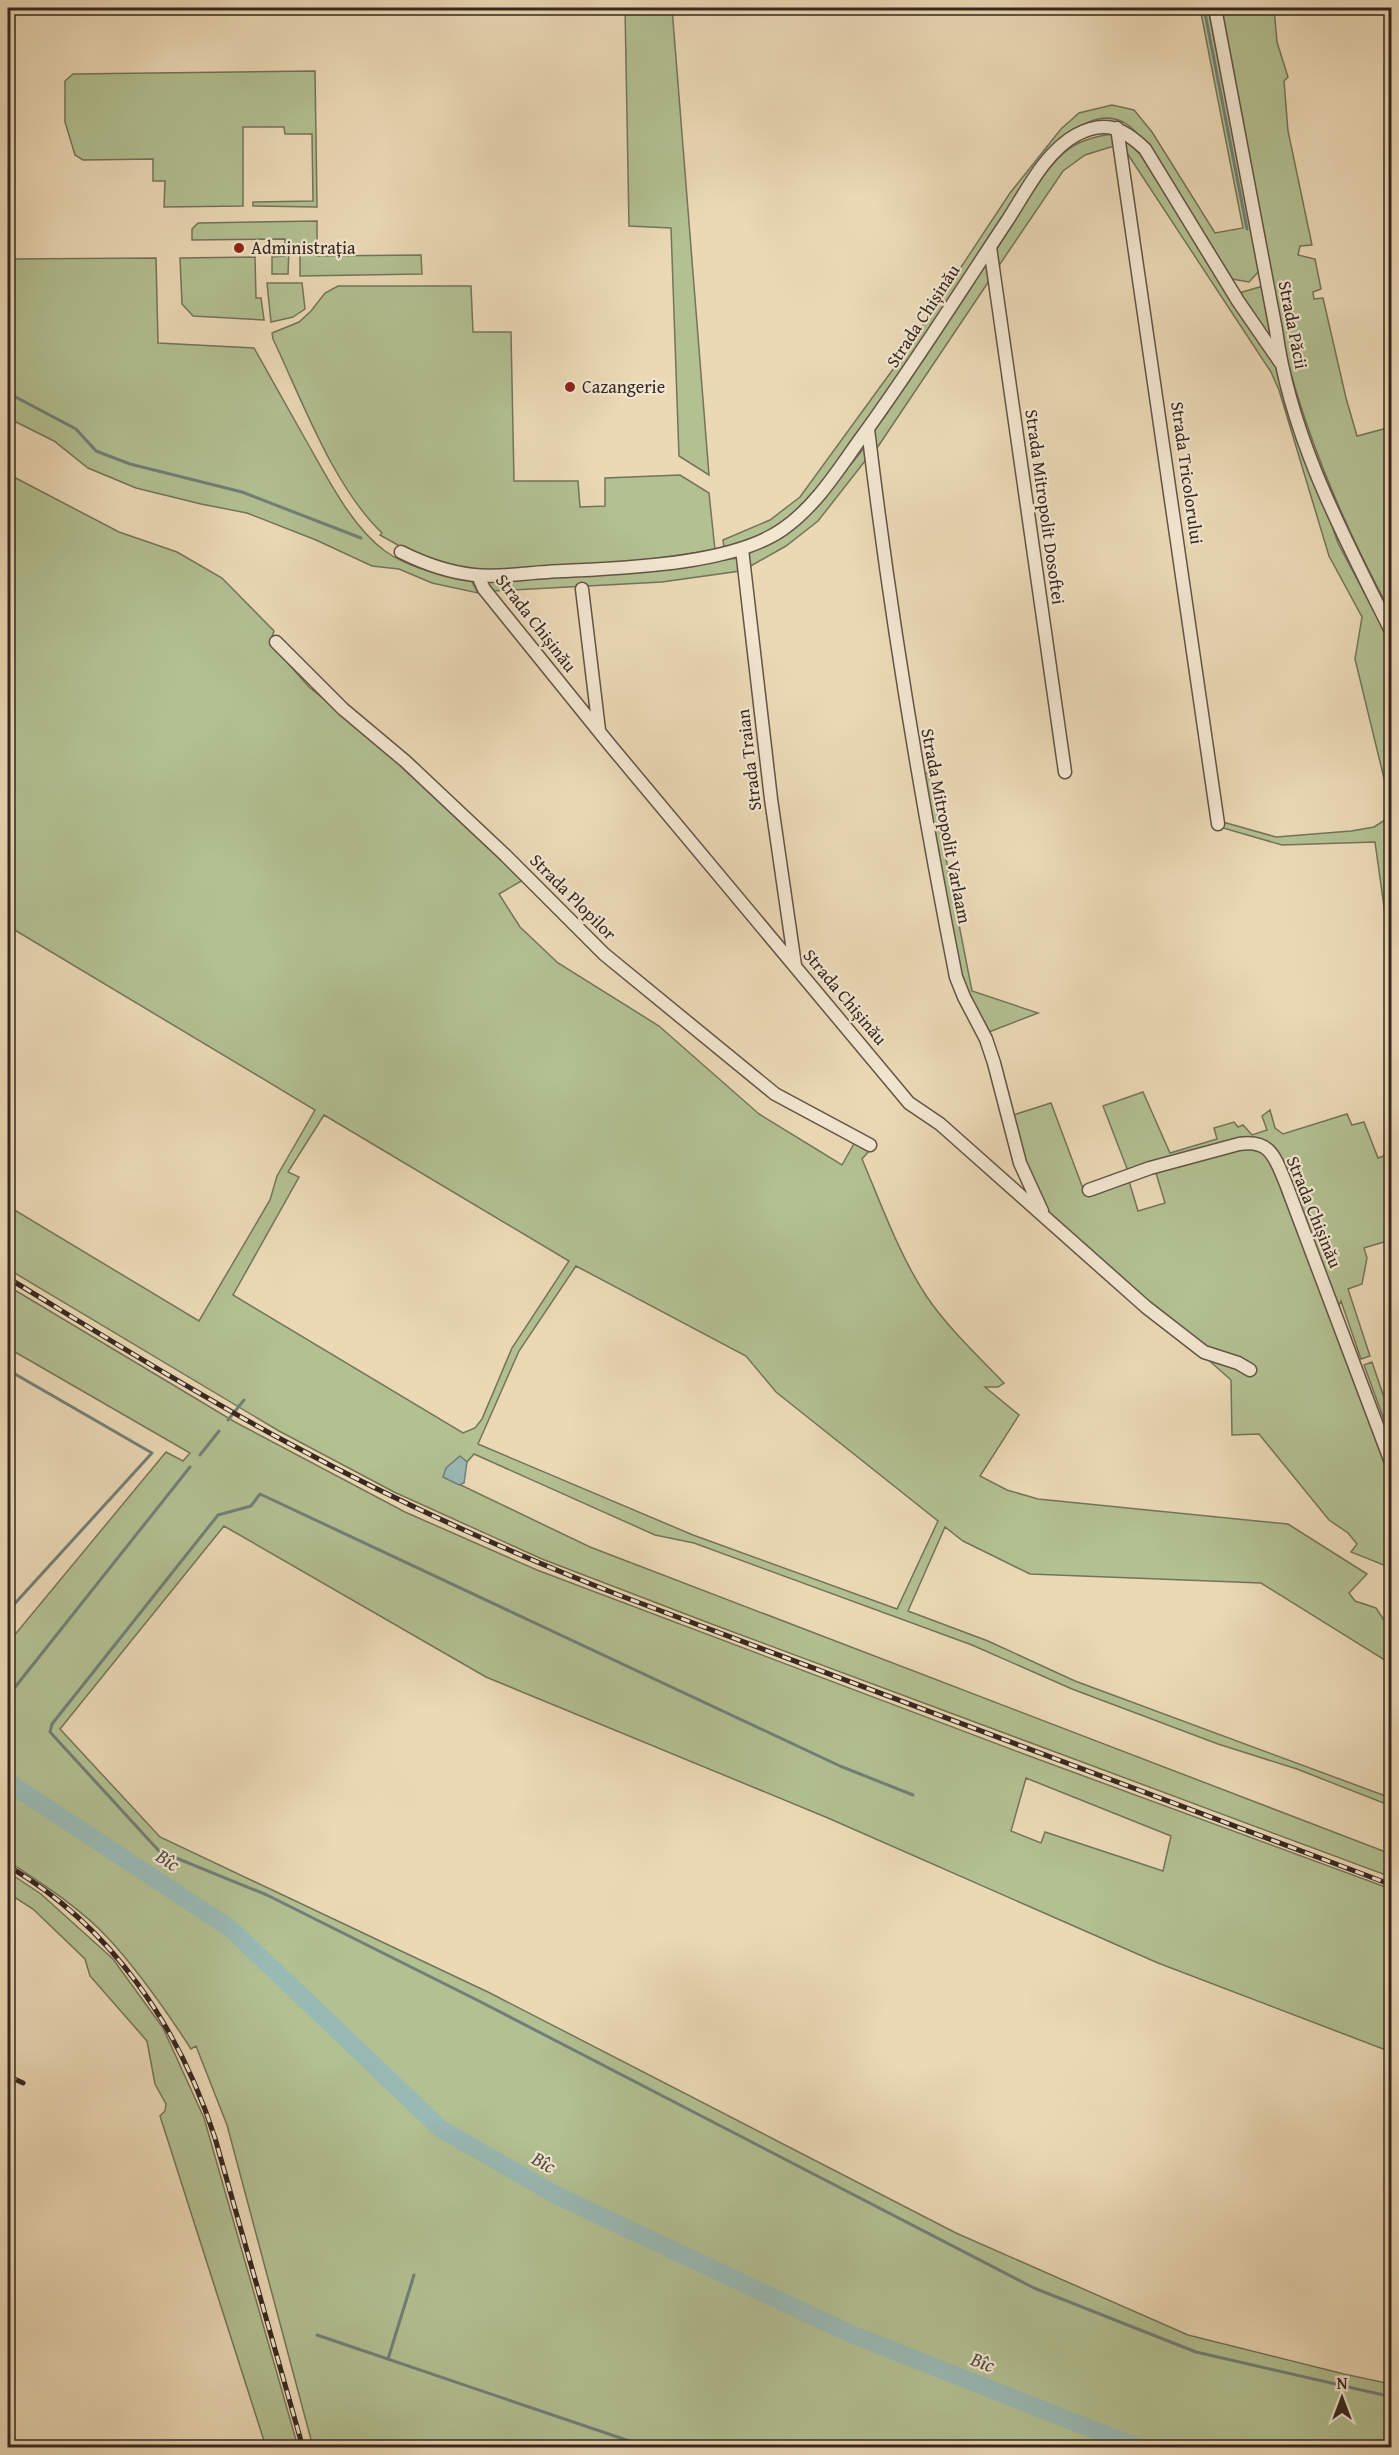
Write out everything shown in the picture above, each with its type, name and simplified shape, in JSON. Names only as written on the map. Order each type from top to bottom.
[{"type":"street","name":"Strada Păcii","points":[[1215,8],[1276,330],[1280,362],[1306,443],[1326,495],[1342,533],[1392,633]]},
{"type":"street","name":"Strada Chișinău","points":[[401,552],[433,567],[478,576],[664,563],[742,549],[766,539],[797,517],[825,488],[928,344],[1046,162],[1075,135],[1102,126],[1118,128]]},
{"type":"street","points":[[1118,128],[1130,135],[1145,149],[1238,301],[1280,362]]},
{"type":"street","name":"Strada Tricolorului","points":[[1118,128],[1218,824]]},
{"type":"street","name":"Strada Mitropolit Dosoftei","points":[[990,247],[1065,772]]},
{"type":"street","name":"Strada Mitropolit Varlaam","points":[[868,429],[883,556],[909,729],[957,977],[964,997],[986,1039],[1020,1163],[1044,1215]]},
{"type":"street","name":"Strada Traian","points":[[742,549],[771,799],[795,966]]},
{"type":"street","name":"Strada Chișinău","points":[[478,576],[484,589],[599,732],[909,1103],[940,1124],[989,1170],[1044,1215],[1097,1266],[1203,1352],[1238,1363],[1250,1370]]},
{"type":"street","points":[[582,589],[599,732]]},
{"type":"street","name":"Strada Plopilor","points":[[276,642],[343,709],[405,761],[505,855],[604,954],[776,1094],[870,1145]]},
{"type":"street","name":"Strada Chișinău","points":[[1089,1190],[1150,1168],[1239,1144],[1254,1142],[1265,1147],[1275,1159],[1286,1184],[1392,1465]]},
{"type":"green space","points":[[625,8],[672,8],[709,475],[679,456],[671,228],[629,226]]},
{"type":"green space","points":[[1200,8],[1208,8],[1260,270],[1249,282],[1232,279],[1145,142],[1130,127],[1119,120],[1102,118],[1077,128],[1062,138],[839,460],[815,490],[776,527],[761,536],[724,548],[723,540],[770,520],[800,497],[899,361],[1010,193],[1061,129],[1079,113],[1112,105],[1134,110],[1152,132],[1215,233],[1243,228]]},
{"type":"green space","points":[[1220,8],[1274,8],[1277,42],[1288,77],[1284,81],[1288,131],[1312,245],[1300,246],[1298,255],[1315,259],[1321,289],[1313,292],[1314,299],[1323,298],[1357,436],[1391,427],[1391,613],[1358,549],[1329,483],[1293,382],[1284,347]]},
{"type":"green space","points":[[315,71],[317,207],[253,206],[253,202],[313,201],[312,134],[285,134],[284,127],[243,127],[243,206],[164,207],[165,181],[153,181],[153,159],[83,160],[75,155],[65,122],[65,81],[73,74]]},
{"type":"green space","points":[[1113,134],[1114,146],[1085,155],[1063,171],[998,267],[995,252],[1045,173],[1070,148],[1094,137]]},
{"type":"green space","points":[[1125,140],[1140,154],[1276,367],[1338,543],[1384,630],[1392,652],[1391,807],[1355,659],[1362,617],[1329,556],[1279,390],[1271,372],[1125,150]]},
{"type":"green space","points":[[317,221],[317,256],[421,255],[422,274],[300,276],[300,249],[289,248],[288,274],[272,274],[272,257],[285,256],[285,239],[192,240],[192,229],[198,223]]},
{"type":"green space","points":[[255,257],[256,298],[261,298],[264,320],[193,316],[182,304],[180,258]]},
{"type":"green space","points":[[156,258],[158,343],[254,348],[332,487],[362,529],[385,551],[405,563],[427,571],[471,580],[478,593],[432,583],[399,569],[372,566],[316,540],[247,513],[136,488],[88,468],[54,441],[8,418],[8,259]]},
{"type":"green space","points":[[986,264],[989,281],[875,451],[873,432]]},
{"type":"green space","points":[[267,283],[302,283],[305,309],[293,317],[271,322]]},
{"type":"green space","points":[[338,286],[471,286],[473,332],[511,332],[514,481],[578,481],[580,507],[605,506],[605,478],[680,475],[709,493],[715,550],[644,560],[472,572],[419,557],[380,535],[382,533],[364,514],[334,467],[307,415],[273,339],[272,333],[299,322],[325,293]]},
{"type":"green space","points":[[1263,286],[1273,333],[1266,335],[1239,293]]},
{"type":"green space","points":[[865,447],[865,461],[818,521],[786,546],[749,567],[748,554],[782,536],[810,514]]},
{"type":"green space","points":[[8,474],[119,532],[177,552],[222,578],[274,631],[270,643],[309,687],[401,762],[523,880],[499,894],[520,927],[558,963],[659,1026],[759,1114],[842,1165],[856,1140],[870,1150],[862,1159],[891,1230],[917,1281],[945,1320],[1004,1383],[998,1387],[985,1387],[1019,1415],[980,1476],[1007,1490],[1038,1499],[1288,1524],[1367,1574],[1349,1593],[1355,1601],[1376,1608],[1391,1631],[1391,1664],[1261,1583],[1030,1574],[963,1541],[945,1527],[908,1611],[988,1641],[1075,1681],[1391,1798],[1391,1806],[1297,1769],[1218,1744],[1072,1689],[972,1645],[694,1543],[655,1535],[474,1454],[467,1462],[459,1457],[444,1477],[590,1547],[1391,1854],[1391,1877],[542,1559],[394,1492],[279,1431],[8,1269],[8,1206],[199,1321],[270,1200],[277,1176],[315,1110],[8,926]],"holes":[[[324,1115],[569,1261],[512,1348],[482,1419],[475,1428],[463,1433],[233,1295],[299,1177],[288,1172]],[[576,1266],[746,1356],[776,1392],[938,1521],[897,1609],[693,1535],[478,1444],[519,1351]]]},
{"type":"green space","points":[[738,558],[740,571],[662,582],[493,591],[486,580],[657,569]]},
{"type":"green space","points":[[929,772],[972,991],[1038,1013],[989,1032],[960,978],[921,776]]},
{"type":"green space","points":[[1391,816],[1390,950],[1375,842],[1282,845],[1223,828],[1223,822],[1276,837],[1374,827]]},
{"type":"green space","points":[[1143,1092],[1170,1153],[1217,1139],[1214,1128],[1234,1122],[1238,1127],[1243,1125],[1252,1135],[1267,1130],[1262,1116],[1270,1110],[1275,1128],[1283,1134],[1347,1114],[1352,1125],[1364,1122],[1378,1158],[1392,1153],[1391,1254],[1384,1242],[1364,1248],[1367,1258],[1362,1284],[1348,1289],[1370,1356],[1361,1359],[1341,1301],[1338,1308],[1281,1157],[1268,1142],[1250,1138],[1235,1140],[1196,1149],[1128,1171],[1103,1106]]},
{"type":"green space","points":[[1051,1103],[1085,1194],[1095,1195],[1129,1181],[1138,1211],[1165,1203],[1156,1173],[1241,1147],[1254,1146],[1270,1158],[1391,1480],[1391,1568],[1351,1552],[1357,1544],[1348,1533],[1329,1520],[1259,1434],[1232,1435],[1231,1380],[1097,1261],[1046,1212],[1022,1160],[1010,1116]]},
{"type":"green space","points":[[8,1286],[235,1422],[405,1512],[537,1570],[1032,1757],[1391,1889],[1391,2052],[1158,1963],[828,1818],[486,1677],[224,1526],[60,1729],[160,1837],[490,1993],[956,2233],[1188,2335],[1391,2384],[1391,2447],[313,2447],[227,2125],[196,2046],[191,2049],[140,1977],[96,1926],[60,1896],[8,1861],[8,1643],[166,1452],[183,1461],[190,1453],[8,1348]],"holes":[[[1026,1778],[1171,1836],[1163,1871],[1045,1832],[1041,1843],[1011,1831]]]},
{"type":"green space","points":[[1372,1362],[1387,1406],[1391,1405],[1391,1450],[1384,1430],[1387,1428],[1364,1365]]},
{"type":"green space","points":[[8,1872],[41,1894],[113,1959],[163,2028],[204,2118],[298,2447],[266,2447],[160,2116],[165,2111],[166,2104],[155,2084],[147,2041],[90,1976],[85,1959],[33,1909],[8,1893]]},
{"type":"water","points":[[460,1456],[467,1462],[464,1483],[459,1485],[443,1477],[446,1468]]},
{"type":"waterway","points":[[1204,8],[1247,229]]},
{"type":"waterway","points":[[8,393],[76,429],[96,451],[130,464],[242,492],[361,538]]},
{"type":"waterway","points":[[8,1370],[152,1453],[8,1611]]},
{"type":"waterway","points":[[228,1420],[244,1400]]},
{"type":"waterway","points":[[200,1455],[219,1431]]},
{"type":"waterway","points":[[8,1696],[190,1467]]},
{"type":"waterway","points":[[913,1795],[840,1766],[260,1494],[251,1506],[218,1515],[52,1724],[50,1732],[159,1851],[267,1895],[477,2000],[1034,2288],[1196,2352],[1392,2397]]},
{"type":"waterway","name":"Bîc","points":[[8,1782],[231,1929],[441,2129],[556,2195],[851,2334],[1140,2448]]},
{"type":"waterway","points":[[388,2359],[414,2275]]},
{"type":"waterway","points":[[317,2335],[650,2448]]},
{"type":"railway","points":[[8,1278],[257,1426],[375,1488],[498,1545],[624,1597],[1392,1885]]},
{"type":"railway","points":[[8,1866],[45,1890],[79,1918],[109,1949],[137,1982],[182,2057],[215,2138],[303,2448]]},
{"type":"railway","points":[[8,2076],[23,2083]]},
{"type":"place","name":"Administrația","points":[[239,248]]},
{"type":"place","name":"Cazangerie","points":[[570,387]]}]
